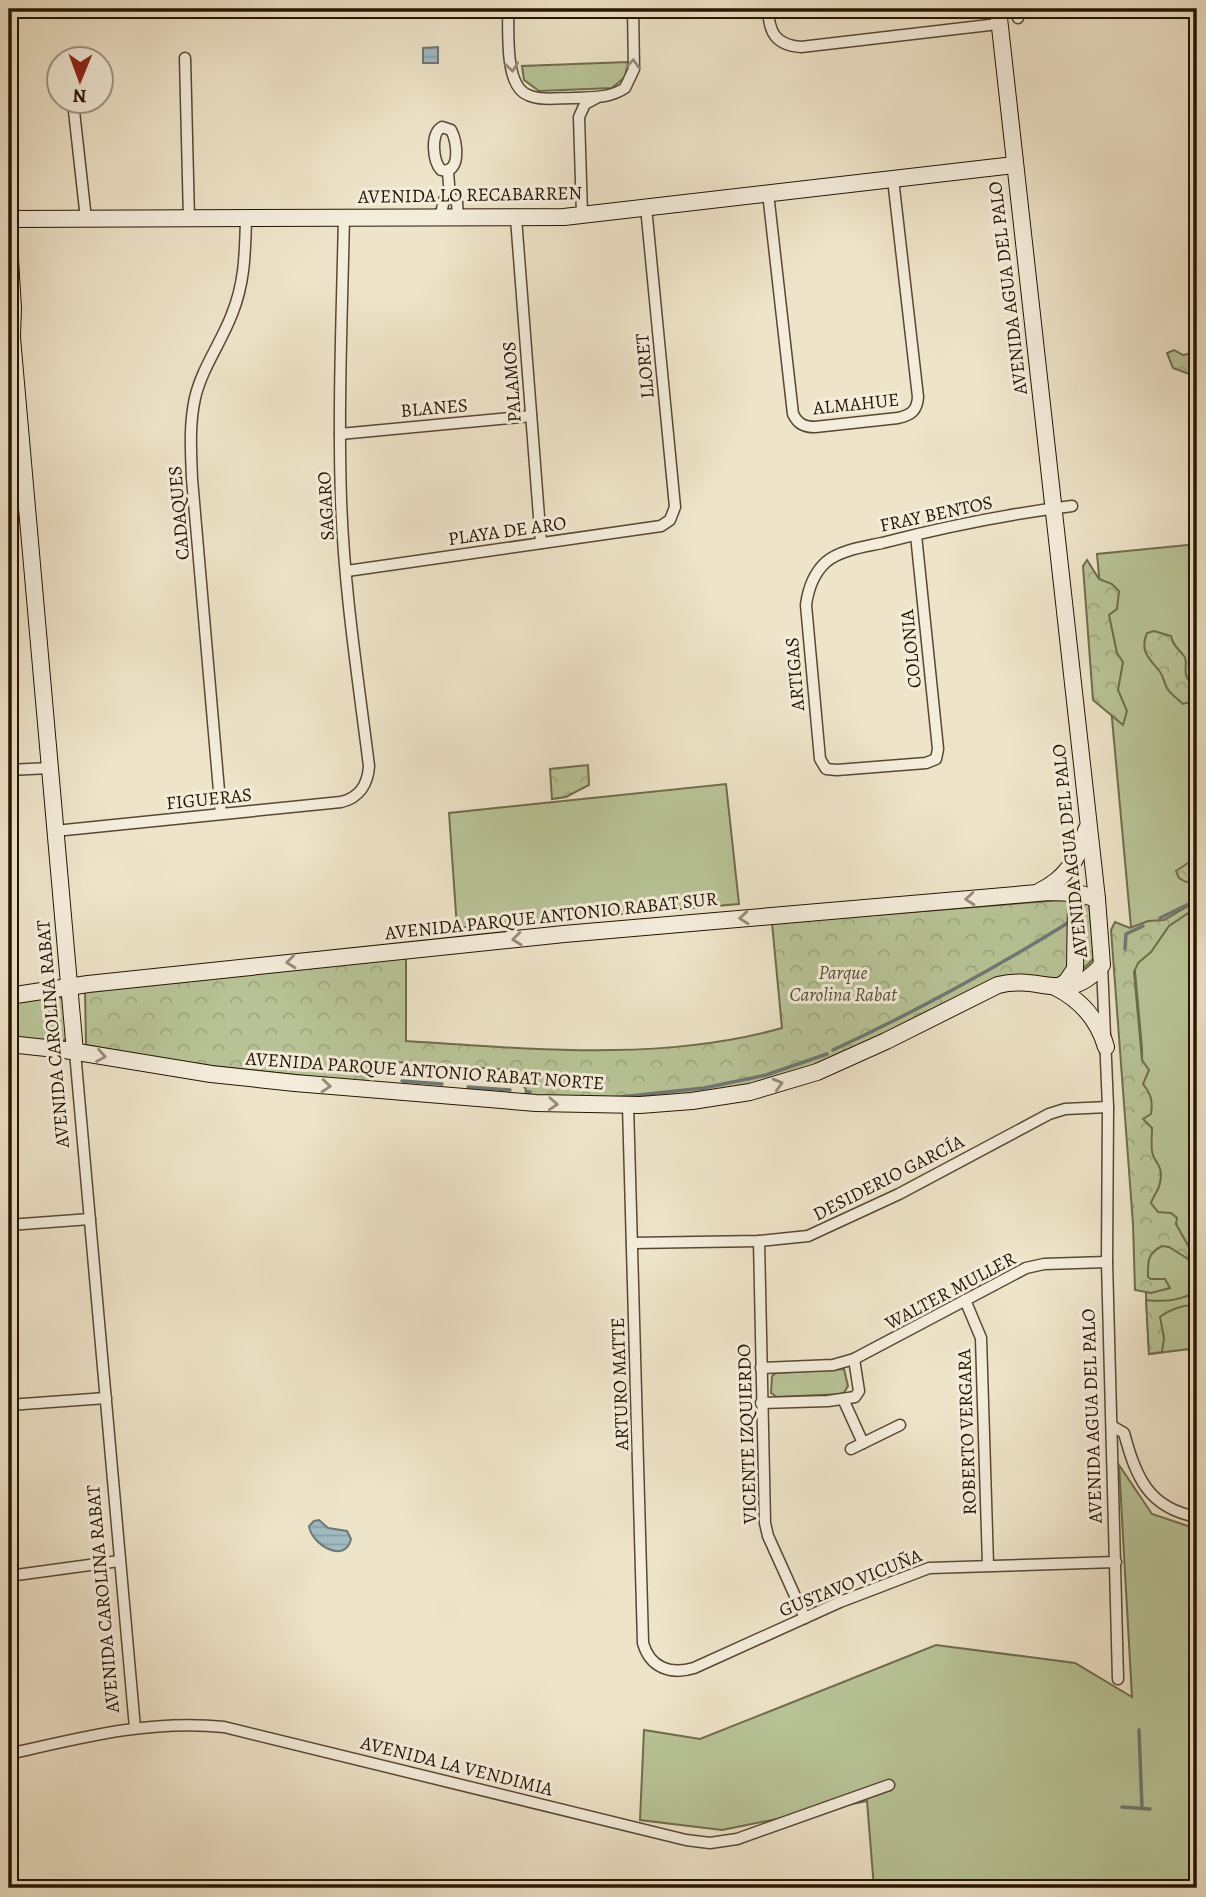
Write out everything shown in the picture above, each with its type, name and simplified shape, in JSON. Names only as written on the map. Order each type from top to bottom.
[{"type":"street","points":[[508,9],[511,67],[516,85],[528,95],[552,98],[598,97],[618,93],[625,88],[633,76],[633,9]]},
{"type":"street","points":[[768,9],[770,30],[782,42],[801,47],[997,14]]},
{"type":"street","name":"AVENIDA AGUA DEL PALO","points":[[997,14],[1097,899],[1102,965],[1108,1107],[1107,1262],[1118,1679]]},
{"type":"street","points":[[186,58],[189,219]]},
{"type":"street","points":[[582,214],[579,117],[585,104],[598,97]]},
{"type":"street","points":[[552,98],[568,104],[579,117]]},
{"type":"street","points":[[75,116],[86,219]]},
{"type":"street","name":"AVENIDA LO RECABARREN","points":[[9,219],[516,218],[582,214],[1014,165]]},
{"type":"street","points":[[448,172],[450,197],[457,202],[458,218]]},
{"type":"street","name":"ALMAHUE","points":[[768,193],[793,414],[796,420],[807,427],[815,427],[898,418],[908,416],[914,411],[918,397],[893,179]]},
{"type":"street","points":[[440,218],[444,200],[450,197]]},
{"type":"street","name":"LLORET","points":[[646,207],[675,507],[670,520]]},
{"type":"street","name":"SAGARO","points":[[344,217],[341,502],[369,766],[367,781],[362,790]]},
{"type":"street","name":"PALAMOS","points":[[516,218],[541,543]]},
{"type":"street","name":"CADAQUES","points":[[221,814],[192,479],[191,436],[194,407],[203,374],[232,315],[242,283],[246,219]]},
{"type":"street","name":"AVENIDA CAROLINA RABAT","points":[[9,243],[13,308],[10,332],[135,1728]]},
{"type":"street","name":"BLANES","points":[[340,434],[531,416]]},
{"type":"street","name":"FRAY BENTOS","points":[[816,575],[827,561],[837,556],[916,535],[1072,506]]},
{"type":"street","name":"PLAYA DE ARO","points":[[347,571],[661,526],[670,520]]},
{"type":"street","name":"COLONIA","points":[[827,769],[926,763],[936,759],[938,749],[916,535]]},
{"type":"street","name":"ARTIGAS","points":[[816,575],[807,598],[806,613],[820,759],[827,769]]},
{"type":"street","points":[[9,770],[50,768]]},
{"type":"street","name":"FIGUERAS","points":[[55,831],[341,802],[348,801],[362,790]]},
{"type":"street","points":[[1038,892],[1049,887],[1069,868],[1083,844],[1088,822]]},
{"type":"street","name":"AVENIDA PARQUE ANTONIO RABAT SUR","points":[[9,996],[69,986],[564,934],[1038,892],[1069,892],[1097,899]]},
{"type":"street","points":[[1069,892],[1076,904],[1076,962],[1072,976],[1056,987],[1087,1010],[1099,1028],[1106,1047]]},
{"type":"street","name":"AVENIDA PARQUE ANTONIO RABAT NORTE","points":[[9,1044],[211,1074],[536,1103],[628,1105],[705,1100],[778,1085],[833,1065],[998,985],[1018,981],[1056,987],[1080,984],[1102,965]]},
{"type":"street","name":"ARTURO MATTE","points":[[628,1105],[643,1643],[651,1660]]},
{"type":"street","name":"DESIDERIO GARCÍA","points":[[632,1243],[794,1239],[820,1232],[899,1194],[1049,1114],[1065,1109],[1108,1107]]},
{"type":"street","points":[[9,1225],[90,1219]]},
{"type":"street","name":"VICENTE IZQUIERDO","points":[[759,1241],[766,1530],[805,1618]]},
{"type":"street","name":"WALTER MULLER","points":[[761,1368],[833,1365],[853,1359],[1035,1265],[1107,1262]]},
{"type":"street","name":"ROBERTO VERGARA","points":[[965,1300],[981,1338],[988,1565]]},
{"type":"street","points":[[761,1403],[855,1397],[859,1391],[853,1359]]},
{"type":"street","points":[[9,1405],[106,1398]]},
{"type":"street","points":[[843,1399],[863,1443]]},
{"type":"street","points":[[851,1449],[900,1425]]},
{"type":"street","points":[[1112,1426],[1124,1433],[1135,1469],[1150,1493],[1177,1512],[1197,1517]]},
{"type":"street","points":[[9,1576],[119,1560]]},
{"type":"street","name":"GUSTAVO VICUÑA","points":[[651,1660],[666,1670],[684,1671],[920,1570],[988,1565],[1116,1562]]},
{"type":"street","name":"AVENIDA LA VENDIMIA","points":[[9,1754],[135,1728],[199,1726],[241,1730],[698,1842],[737,1839],[889,1785]]},
{"type":"green space","points":[[628,62],[625,77],[612,88],[539,91],[524,80],[522,66]]},
{"type":"green space","points":[[1174,350],[1183,355],[1197,352],[1197,373],[1189,374],[1173,368],[1167,353]]},
{"type":"green space","points":[[1197,544],[1197,1348],[1149,1354],[1144,1255],[1142,1048],[1097,554]]},
{"type":"green space","points":[[1087,560],[1099,579],[1112,584],[1119,591],[1117,609],[1109,615],[1117,653],[1123,662],[1118,690],[1127,711],[1123,725],[1093,700],[1083,566]]},
{"type":"green space","points":[[1154,631],[1171,636],[1174,645],[1184,656],[1186,676],[1197,687],[1197,700],[1183,704],[1168,690],[1145,650],[1147,633]]},
{"type":"green space","points":[[588,765],[589,785],[566,797],[552,799],[550,769]]},
{"type":"green space","points":[[726,784],[739,904],[457,928],[449,813]]},
{"type":"green space","points":[[1197,857],[1197,880],[1186,882],[1179,878],[1176,871]]},
{"type":"green space","name":"Parque Carolina Rabat","points":[[1074,899],[1089,904],[1095,957],[1076,974],[1056,978],[1011,976],[809,1068],[747,1085],[658,1099],[531,1098],[514,1070],[396,1062],[368,1083],[184,1063],[86,1045],[85,992],[406,957],[406,1041],[595,1050],[689,1046],[782,1028],[772,923]]},
{"type":"green space","points":[[1195,902],[1197,907],[1169,926],[1151,952],[1138,963],[1134,972],[1142,1060],[1149,1070],[1143,1084],[1150,1094],[1152,1105],[1151,1114],[1143,1119],[1152,1128],[1152,1151],[1161,1171],[1159,1186],[1151,1203],[1158,1212],[1171,1213],[1177,1218],[1176,1224],[1190,1249],[1188,1259],[1169,1247],[1162,1246],[1153,1252],[1148,1262],[1148,1277],[1165,1279],[1170,1288],[1151,1293],[1135,1290],[1133,1224],[1111,930],[1115,922],[1130,928],[1148,921],[1164,920]]},
{"type":"green space","points":[[55,994],[63,999],[67,1038],[59,1044],[9,1039],[9,1003]]},
{"type":"green space","points":[[1197,1290],[1197,1306],[1188,1305],[1160,1317],[1164,1338],[1162,1352],[1149,1354],[1146,1300],[1173,1300]]},
{"type":"green space","points":[[844,1369],[848,1386],[843,1394],[777,1397],[771,1393],[772,1376],[776,1373]]},
{"type":"green space","points":[[1119,1465],[1152,1514],[1197,1529],[1197,1888],[874,1888],[867,1801],[722,1830],[640,1820],[644,1730],[700,1739],[936,1645],[1075,1663],[1132,1697]]},
{"type":"water","points":[[438,47],[438,63],[423,63],[423,48]]},
{"type":"water","points":[[319,1520],[328,1528],[347,1531],[351,1539],[348,1547],[336,1551],[322,1545],[311,1533],[309,1526]]},
{"type":"waterway","points":[[1160,918],[1197,900]]},
{"type":"waterway","points":[[833,1050],[954,989],[1071,921]]},
{"type":"waterway","points":[[1125,949],[1126,934],[1143,926]]},
{"type":"waterway","points":[[620,1097],[704,1088],[766,1075],[827,1054]]},
{"type":"waterway","points":[[402,1081],[442,1084]]},
{"type":"waterway","points":[[468,1087],[510,1090]]},
{"type":"waterway","points":[[1139,1730],[1142,1808]]},
{"type":"waterway","points":[[1122,1807],[1150,1809]]}]
